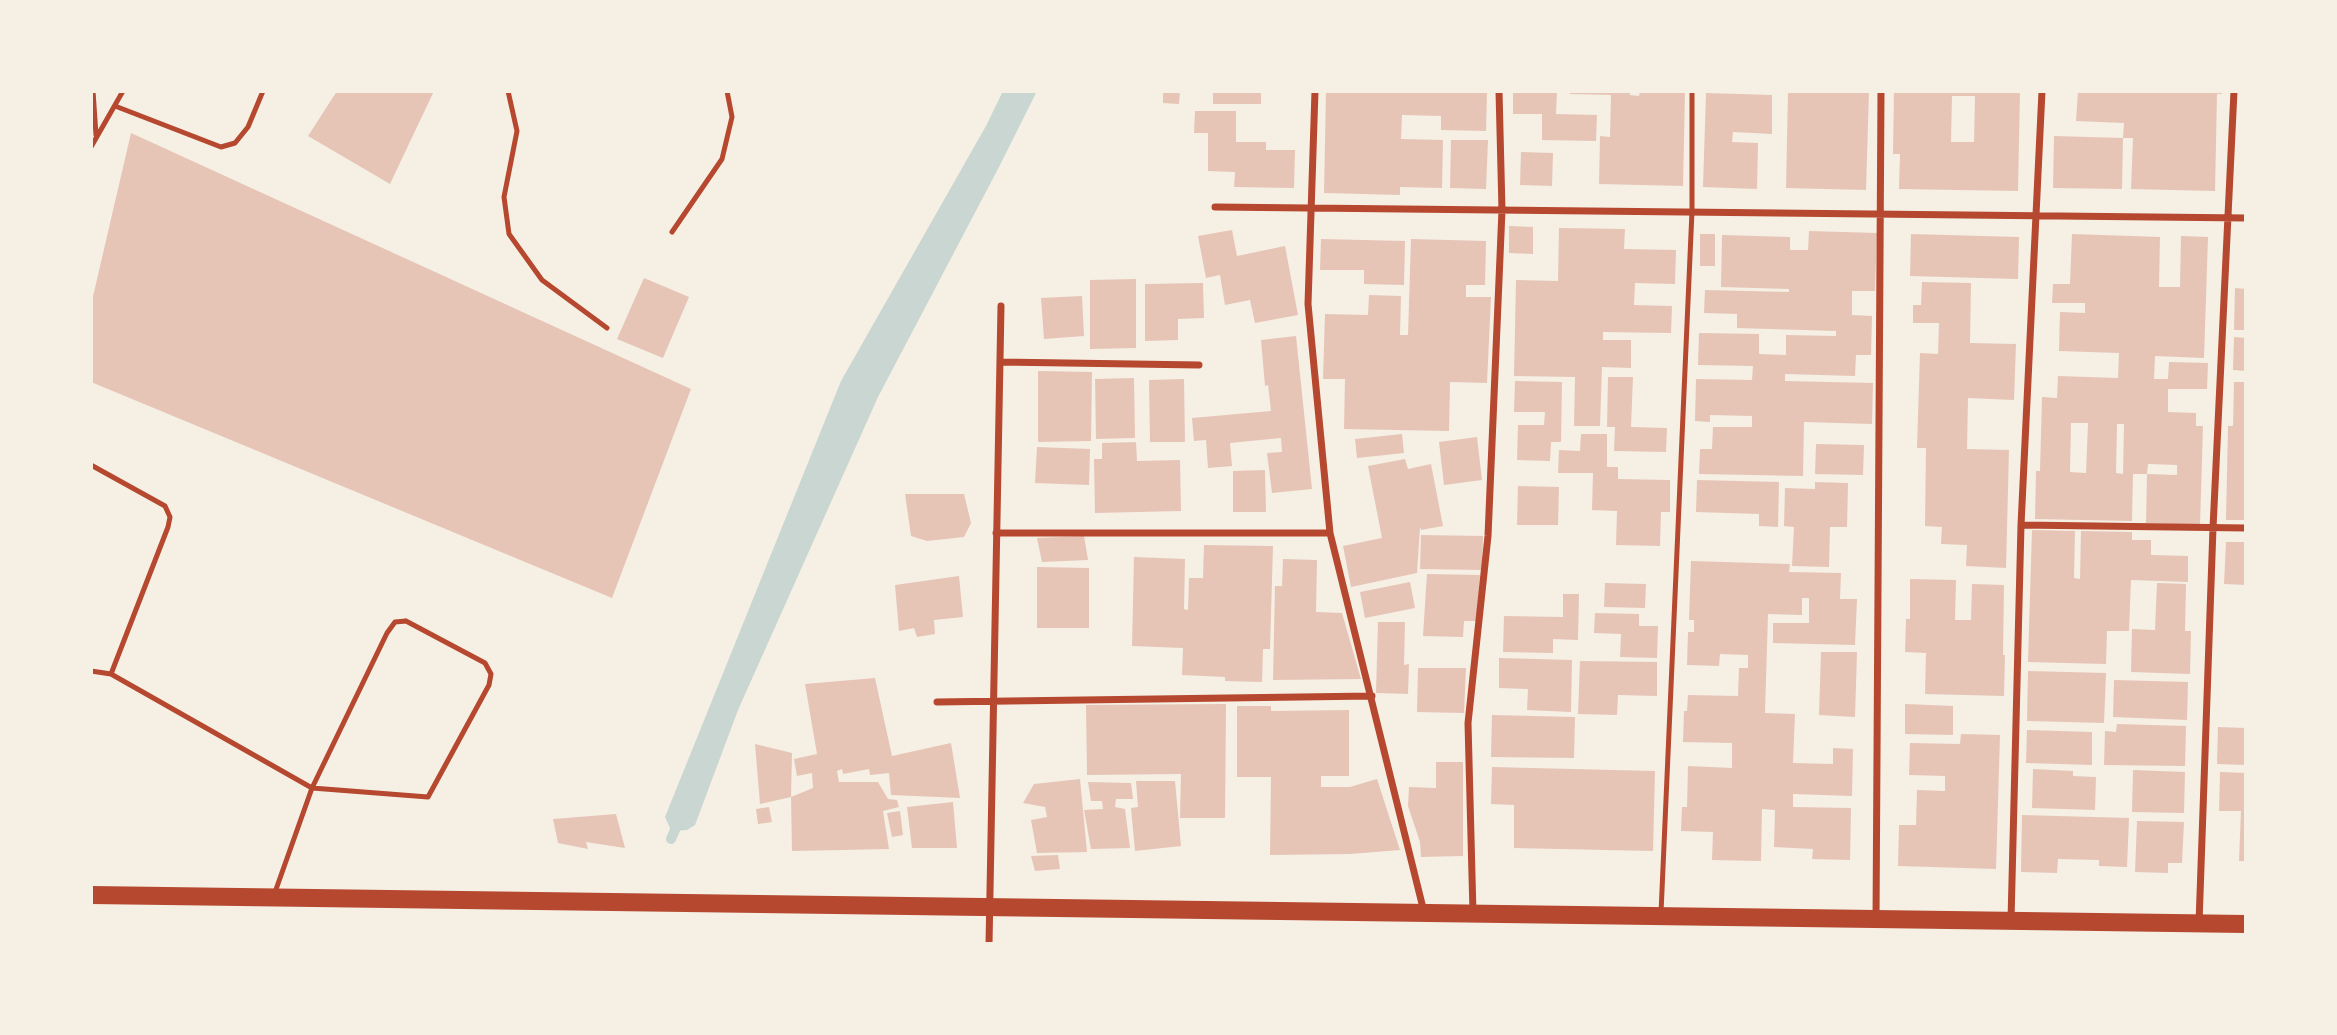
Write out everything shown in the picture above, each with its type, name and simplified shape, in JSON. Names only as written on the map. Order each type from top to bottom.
[{"type":"main road","points":[[91,895],[2246,924]]},
{"type":"street","points":[[1315,91],[1308,304],[1330,533],[1424,913]]},
{"type":"street","points":[[1473,914],[1468,723],[1488,536],[1502,209],[1499,91]]},
{"type":"street","points":[[1876,919],[1881,91]]},
{"type":"street","points":[[2011,921],[2021,525],[2042,91]]},
{"type":"street","points":[[2199,923],[2213,528],[2234,91]]},
{"type":"street","points":[[1215,206],[2246,218]]},
{"type":"street","points":[[989,944],[1001,306]]},
{"type":"street","points":[[1000,362],[1199,365]]},
{"type":"street","points":[[2021,525],[2246,528]]},
{"type":"street","points":[[996,533],[1330,533]]},
{"type":"street","points":[[937,702],[1372,696]]},
{"type":"lane","points":[[93,91],[96,135]]},
{"type":"lane","points":[[91,146],[123,91]]},
{"type":"lane","points":[[115,106],[222,147],[235,143],[248,127],[263,91]]},
{"type":"lane","points":[[508,91],[517,131],[504,197],[509,234],[542,280],[607,328]]},
{"type":"lane","points":[[672,232],[722,159],[732,117],[727,91]]},
{"type":"lane","points":[[1661,916],[1692,211],[1692,91]]},
{"type":"lane","points":[[91,465],[165,506],[170,517],[111,674]]},
{"type":"lane","points":[[91,671],[111,674],[312,788],[428,797],[489,685],[491,674],[485,663],[406,621],[395,622],[387,633],[312,788],[273,898]]},
{"type":"shaded area","points":[[1003,91],[1037,91],[878,397],[738,710],[695,825],[687,830],[674,831],[665,817],[841,381],[986,126]]},
{"type":"building","points":[[337,91],[434,91],[390,184],[308,136]]},
{"type":"building","points":[[1163,91],[1180,91],[1179,104],[1163,103]]},
{"type":"building","points":[[1213,91],[1261,91],[1261,104],[1213,104]]},
{"type":"building","points":[[1487,91],[1486,131],[1441,130],[1441,116],[1402,115],[1401,139],[1443,140],[1442,188],[1400,187],[1400,195],[1324,193],[1326,92]]},
{"type":"building","points":[[1513,91],[1557,91],[1556,114],[1597,115],[1596,141],[1542,140],[1542,114],[1513,114]]},
{"type":"building","points":[[1570,91],[1630,91],[1630,95],[1639,96],[1640,91],[1685,91],[1683,186],[1599,184],[1600,136],[1610,137],[1611,95],[1570,94]]},
{"type":"building","points":[[1788,91],[1869,91],[1866,190],[1786,188]]},
{"type":"building","points":[[1894,91],[2020,91],[2018,191],[1899,189],[1900,154],[1893,154]],"holes":[[[1952,96],[1975,96],[1974,142],[1951,142]]]},
{"type":"building","points":[[2078,91],[2222,91],[2222,94],[2217,94],[2215,191],[2131,189],[2133,138],[2123,138],[2124,123],[2076,121]]},
{"type":"building","points":[[1706,93],[1772,95],[1772,134],[1733,132],[1732,142],[1758,143],[1757,189],[1703,187]]},
{"type":"building","points":[[1195,111],[1236,111],[1236,142],[1266,142],[1266,150],[1295,150],[1294,188],[1234,187],[1235,172],[1208,171],[1208,133],[1194,133]]},
{"type":"building","points":[[131,133],[691,389],[612,598],[91,382],[91,305]]},
{"type":"building","points":[[2054,136],[2123,138],[2122,189],[2053,188]]},
{"type":"building","points":[[1451,140],[1488,140],[1486,189],[1450,188]]},
{"type":"building","points":[[1521,152],[1553,153],[1552,186],[1520,185]]},
{"type":"building","points":[[1509,226],[1533,227],[1533,254],[1509,253]]},
{"type":"building","points":[[1559,228],[1625,229],[1624,249],[1676,250],[1675,284],[1635,283],[1634,305],[1672,306],[1671,333],[1603,332],[1603,340],[1631,340],[1631,368],[1602,367],[1600,426],[1574,426],[1575,377],[1514,376],[1516,280],[1558,281]]},
{"type":"building","points":[[1232,230],[1237,256],[1285,246],[1298,315],[1255,323],[1250,300],[1225,305],[1220,275],[1206,278],[1198,236]]},
{"type":"building","points":[[1809,231],[1877,233],[1875,291],[1852,291],[1852,315],[1872,316],[1871,355],[1856,355],[1855,376],[1785,374],[1785,381],[1873,383],[1872,424],[1804,422],[1803,476],[1699,474],[1700,449],[1712,449],[1713,427],[1752,427],[1752,416],[1710,415],[1710,422],[1695,421],[1696,379],[1752,380],[1753,366],[1698,365],[1699,333],[1759,334],[1759,354],[1786,355],[1786,335],[1836,336],[1836,331],[1737,328],[1737,314],[1704,313],[1705,290],[1789,292],[1789,289],[1721,287],[1722,235],[1790,237],[1790,250],[1808,250]]},
{"type":"building","points":[[1700,234],[1715,234],[1715,266],[1700,266]]},
{"type":"building","points":[[1911,234],[2019,237],[2018,279],[1910,276]]},
{"type":"building","points":[[2072,234],[2160,237],[2159,287],[2180,287],[2181,236],[2208,237],[2204,358],[2155,356],[2154,379],[2168,379],[2169,362],[2208,363],[2207,389],[2168,389],[2168,412],[2196,413],[2196,426],[2203,426],[2200,525],[2146,523],[2147,474],[2133,474],[2132,521],[2035,519],[2036,471],[2040,471],[2042,397],[2057,398],[2058,376],[2118,378],[2119,353],[2059,351],[2060,312],[2085,313],[2085,303],[2052,303],[2053,284],[2070,284]],"holes":[[[2071,423],[2088,423],[2086,473],[2070,472]],[[2117,424],[2124,424],[2123,474],[2116,473]],[[2148,464],[2177,465],[2177,475],[2147,474]]]},
{"type":"building","points":[[1321,239],[1405,241],[1404,285],[1364,284],[1364,270],[1320,270]]},
{"type":"building","points":[[1411,239],[1486,241],[1485,285],[1466,285],[1466,297],[1491,297],[1487,383],[1450,382],[1449,431],[1344,429],[1345,379],[1323,379],[1325,314],[1368,315],[1369,295],[1401,296],[1400,335],[1408,335]]},
{"type":"building","points":[[644,278],[689,297],[663,358],[617,339]]},
{"type":"building","points":[[1136,279],[1136,348],[1090,349],[1090,280]]},
{"type":"building","points":[[1922,282],[1971,283],[1970,343],[2016,344],[2014,400],[1968,398],[1967,449],[2009,450],[2006,568],[1966,566],[1967,545],[1941,544],[1942,527],[1925,526],[1926,448],[1917,448],[1920,353],[1938,354],[1939,323],[1913,323],[1913,305],[1921,305]]},
{"type":"building","points":[[1203,283],[1204,318],[1178,319],[1178,340],[1145,341],[1145,284]]},
{"type":"building","points":[[2235,288],[2246,289],[2246,330],[2234,330]]},
{"type":"building","points":[[1082,296],[1084,336],[1044,339],[1041,298]]},
{"type":"building","points":[[1296,336],[1312,489],[1272,493],[1267,453],[1282,452],[1281,438],[1230,443],[1232,466],[1208,468],[1206,440],[1194,441],[1192,418],[1271,411],[1268,385],[1265,386],[1261,340]]},
{"type":"building","points":[[2234,337],[2246,338],[2246,371],[2233,370]]},
{"type":"building","points":[[1038,371],[1092,372],[1091,441],[1038,442]]},
{"type":"building","points":[[1608,377],[1633,377],[1631,427],[1667,428],[1666,452],[1614,451],[1615,427],[1607,427]]},
{"type":"building","points":[[1134,378],[1135,438],[1096,439],[1095,379]]},
{"type":"building","points":[[1184,379],[1185,442],[1150,442],[1149,380]]},
{"type":"building","points":[[1515,381],[1562,382],[1561,442],[1551,442],[1550,461],[1517,460],[1518,425],[1544,425],[1545,412],[1514,412]]},
{"type":"building","points":[[2234,382],[2246,382],[2246,520],[2226,520],[2228,426],[2233,426]]},
{"type":"building","points":[[1402,434],[1404,453],[1357,458],[1355,439]]},
{"type":"building","points":[[1581,434],[1607,434],[1607,467],[1618,467],[1618,479],[1670,480],[1670,512],[1661,512],[1660,546],[1616,545],[1617,511],[1592,510],[1593,473],[1558,473],[1559,450],[1580,451]]},
{"type":"building","points":[[1477,437],[1482,480],[1444,485],[1439,442]]},
{"type":"building","points":[[1136,442],[1137,461],[1180,460],[1181,511],[1095,513],[1094,459],[1102,459],[1102,443]]},
{"type":"building","points":[[1816,444],[1864,445],[1863,475],[1815,474]]},
{"type":"building","points":[[1037,447],[1090,449],[1089,485],[1035,483]]},
{"type":"building","points":[[1405,459],[1408,469],[1431,464],[1443,526],[1421,530],[1420,527],[1417,573],[1351,587],[1343,546],[1382,538],[1368,466]]},
{"type":"building","points":[[1265,470],[1266,512],[1233,512],[1233,471]]},
{"type":"building","points":[[1697,480],[1779,482],[1778,527],[1759,526],[1759,514],[1696,512]]},
{"type":"building","points":[[1815,482],[1848,483],[1847,527],[1830,527],[1829,567],[1792,566],[1794,527],[1784,526],[1785,488],[1815,489]]},
{"type":"building","points":[[1518,486],[1559,487],[1558,525],[1517,525]]},
{"type":"building","points":[[905,494],[964,494],[971,523],[964,537],[927,541],[911,536]]},
{"type":"building","points":[[2032,530],[2075,531],[2074,578],[2080,579],[2081,531],[2132,532],[2132,540],[2151,540],[2151,555],[2188,556],[2188,582],[2131,580],[2129,631],[2107,631],[2106,664],[2028,662]]},
{"type":"building","points":[[1421,535],[1483,536],[1482,570],[1420,569]]},
{"type":"building","points":[[1084,536],[1088,560],[1042,562],[1037,538]]},
{"type":"building","points":[[2226,542],[2246,542],[2246,585],[2224,584]]},
{"type":"building","points":[[1204,545],[1273,546],[1270,649],[1263,649],[1262,682],[1225,681],[1225,677],[1182,675],[1183,648],[1132,646],[1134,557],[1185,559],[1184,609],[1188,610],[1189,578],[1203,578]]},
{"type":"building","points":[[1283,559],[1317,560],[1316,612],[1342,613],[1361,679],[1273,680],[1275,586],[1282,586]]},
{"type":"building","points":[[1691,561],[1790,564],[1789,572],[1841,573],[1840,599],[1857,599],[1855,645],[1773,643],[1773,623],[1809,623],[1809,598],[1802,598],[1802,615],[1768,614],[1765,713],[1795,714],[1793,763],[1833,764],[1833,748],[1853,749],[1852,796],[1793,794],[1793,807],[1851,808],[1850,860],[1812,859],[1813,849],[1774,847],[1775,810],[1762,809],[1761,861],[1712,860],[1713,832],[1681,831],[1682,807],[1687,807],[1688,766],[1732,768],[1732,743],[1683,742],[1684,711],[1687,711],[1688,695],[1738,696],[1739,668],[1748,668],[1748,655],[1720,654],[1719,666],[1687,665],[1688,632],[1694,632],[1694,620],[1689,620]]},
{"type":"building","points":[[1037,567],[1089,568],[1089,628],[1037,628]]},
{"type":"building","points":[[1427,574],[1480,575],[1477,621],[1464,621],[1463,637],[1423,636]]},
{"type":"building","points":[[959,576],[963,617],[934,620],[935,634],[917,637],[914,628],[899,631],[895,585]]},
{"type":"building","points":[[1910,579],[1956,580],[1955,620],[1971,620],[1972,584],[2004,585],[2004,696],[1925,694],[1926,653],[1905,652],[1906,619],[1910,619]]},
{"type":"building","points":[[1410,582],[1415,608],[1365,618],[1360,592]]},
{"type":"building","points":[[1605,583],[1646,584],[1645,608],[1604,607]]},
{"type":"building","points":[[2157,583],[2186,584],[2185,631],[2191,631],[2190,674],[2131,672],[2132,629],[2155,630]]},
{"type":"building","points":[[1563,594],[1579,594],[1578,640],[1553,639],[1553,653],[1503,652],[1504,616],[1563,617]]},
{"type":"building","points":[[1595,613],[1639,614],[1639,626],[1658,626],[1657,658],[1620,657],[1621,634],[1594,633]]},
{"type":"building","points":[[1378,622],[1405,622],[1404,665],[1409,664],[1408,694],[1376,693]]},
{"type":"building","points":[[1821,652],[1857,652],[1855,717],[1819,715]]},
{"type":"building","points":[[1499,658],[1572,660],[1571,712],[1527,710],[1528,689],[1499,688]]},
{"type":"building","points":[[1580,661],[1657,662],[1657,696],[1618,695],[1617,715],[1578,714]]},
{"type":"building","points":[[1418,668],[1466,668],[1464,713],[1417,712]]},
{"type":"building","points":[[2028,671],[2106,673],[2104,723],[2027,721]]},
{"type":"building","points":[[875,678],[892,756],[951,743],[960,798],[891,795],[889,773],[870,775],[869,769],[843,774],[842,769],[837,771],[839,782],[878,782],[888,799],[897,800],[899,807],[883,811],[889,849],[792,851],[791,797],[813,788],[812,773],[797,776],[794,759],[817,754],[805,684]]},
{"type":"building","points":[[2114,680],[2188,682],[2187,720],[2113,717]]},
{"type":"building","points":[[1226,704],[1225,818],[1180,818],[1181,774],[1087,775],[1086,705]]},
{"type":"building","points":[[1905,704],[1953,706],[1953,735],[1905,734]]},
{"type":"building","points":[[1237,706],[1271,706],[1271,711],[1349,710],[1349,776],[1321,776],[1321,787],[1350,787],[1377,779],[1400,850],[1270,855],[1271,777],[1237,777]]},
{"type":"building","points":[[1492,715],[1575,717],[1574,758],[1491,757]]},
{"type":"building","points":[[2117,724],[2186,726],[2185,766],[2104,765],[2105,731],[2116,732]]},
{"type":"building","points":[[2218,727],[2246,728],[2246,765],[2217,764]]},
{"type":"building","points":[[2027,730],[2092,732],[2092,765],[2026,763]]},
{"type":"building","points":[[1961,734],[2000,735],[1996,869],[1898,866],[1899,825],[1916,825],[1917,790],[1945,791],[1945,776],[1909,775],[1910,743],[1960,744]]},
{"type":"building","points":[[755,744],[792,753],[791,797],[760,804]]},
{"type":"building","points":[[1436,762],[1463,762],[1463,856],[1421,857],[1420,842],[1408,806],[1409,787],[1436,788]]},
{"type":"building","points":[[1492,767],[1655,771],[1653,851],[1514,848],[1514,805],[1491,804]]},
{"type":"building","points":[[2033,769],[2073,771],[2073,776],[2096,777],[2095,810],[2032,808]]},
{"type":"building","points":[[2133,770],[2185,772],[2184,813],[2132,812]]},
{"type":"building","points":[[2220,772],[2246,773],[2246,861],[2239,861],[2241,811],[2219,811]]},
{"type":"building","points":[[1080,779],[1087,852],[1037,853],[1031,820],[1047,817],[1045,807],[1023,803],[1034,784]]},
{"type":"building","points":[[1136,781],[1175,781],[1181,846],[1135,851],[1131,808],[1138,807]]},
{"type":"building","points":[[1088,782],[1131,783],[1133,799],[1116,799],[1115,807],[1125,809],[1130,848],[1091,849],[1084,810],[1103,809],[1102,801],[1091,801]]},
{"type":"building","points":[[953,802],[957,848],[912,848],[907,807]]},
{"type":"building","points":[[769,807],[772,822],[758,824],[756,809]]},
{"type":"building","points":[[900,811],[903,835],[892,837],[887,813]]},
{"type":"building","points":[[616,814],[625,848],[586,842],[588,849],[558,843],[553,819]]},
{"type":"building","points":[[2022,815],[2129,818],[2127,867],[2099,866],[2099,860],[2058,859],[2057,873],[2021,872]]},
{"type":"building","points":[[2137,821],[2184,822],[2182,863],[2168,863],[2168,873],[2135,872]]},
{"type":"building","points":[[1058,855],[1060,869],[1035,871],[1031,856]]},
{"type":"waterway","points":[[671,839],[680,818]]}]
